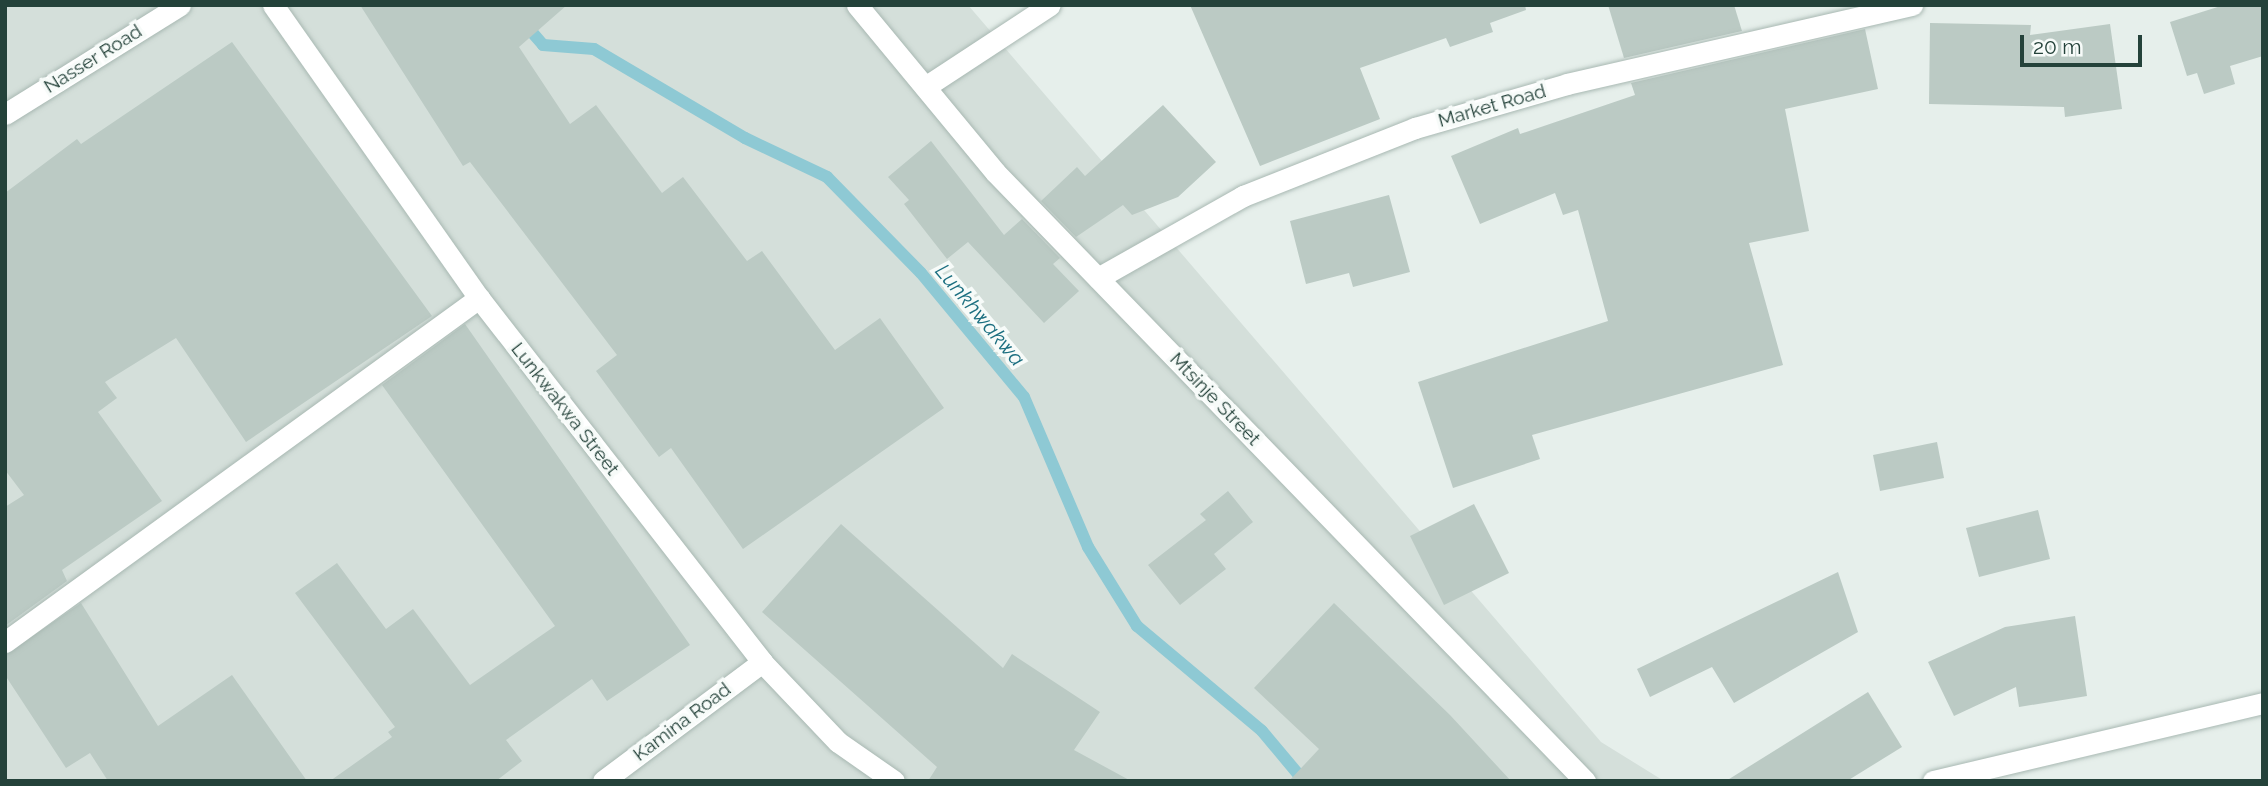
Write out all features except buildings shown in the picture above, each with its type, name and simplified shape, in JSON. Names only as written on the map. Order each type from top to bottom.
[{"type":"street","name":"Nasser Road","points":[[5,114],[180,5]]},
{"type":"street","name":"Lunkwakwa Street","points":[[273,5],[479,298],[762,662],[838,742],[894,781]]},
{"type":"street","name":"Mtsinje Street","points":[[857,5],[995,172],[1585,781]]},
{"type":"street","points":[[925,87],[1050,5]]},
{"type":"street","name":"Market Road","points":[[1098,278],[1243,196],[1415,128],[1567,84],[1912,5]]},
{"type":"street","points":[[5,642],[479,298]]},
{"type":"street","name":"Kamina Road","points":[[603,781],[762,662]]},
{"type":"street","points":[[1933,781],[2263,703]]},
{"type":"shaded area","points":[[5,5],[968,5],[1601,742],[1664,781],[5,781]]},
{"type":"waterway","name":"Lunkhwakwa","points":[[524,23],[543,45],[594,49],[745,138],[827,177],[921,273],[1024,397],[1088,547],[1137,626],[1262,731],[1304,781]]}]
